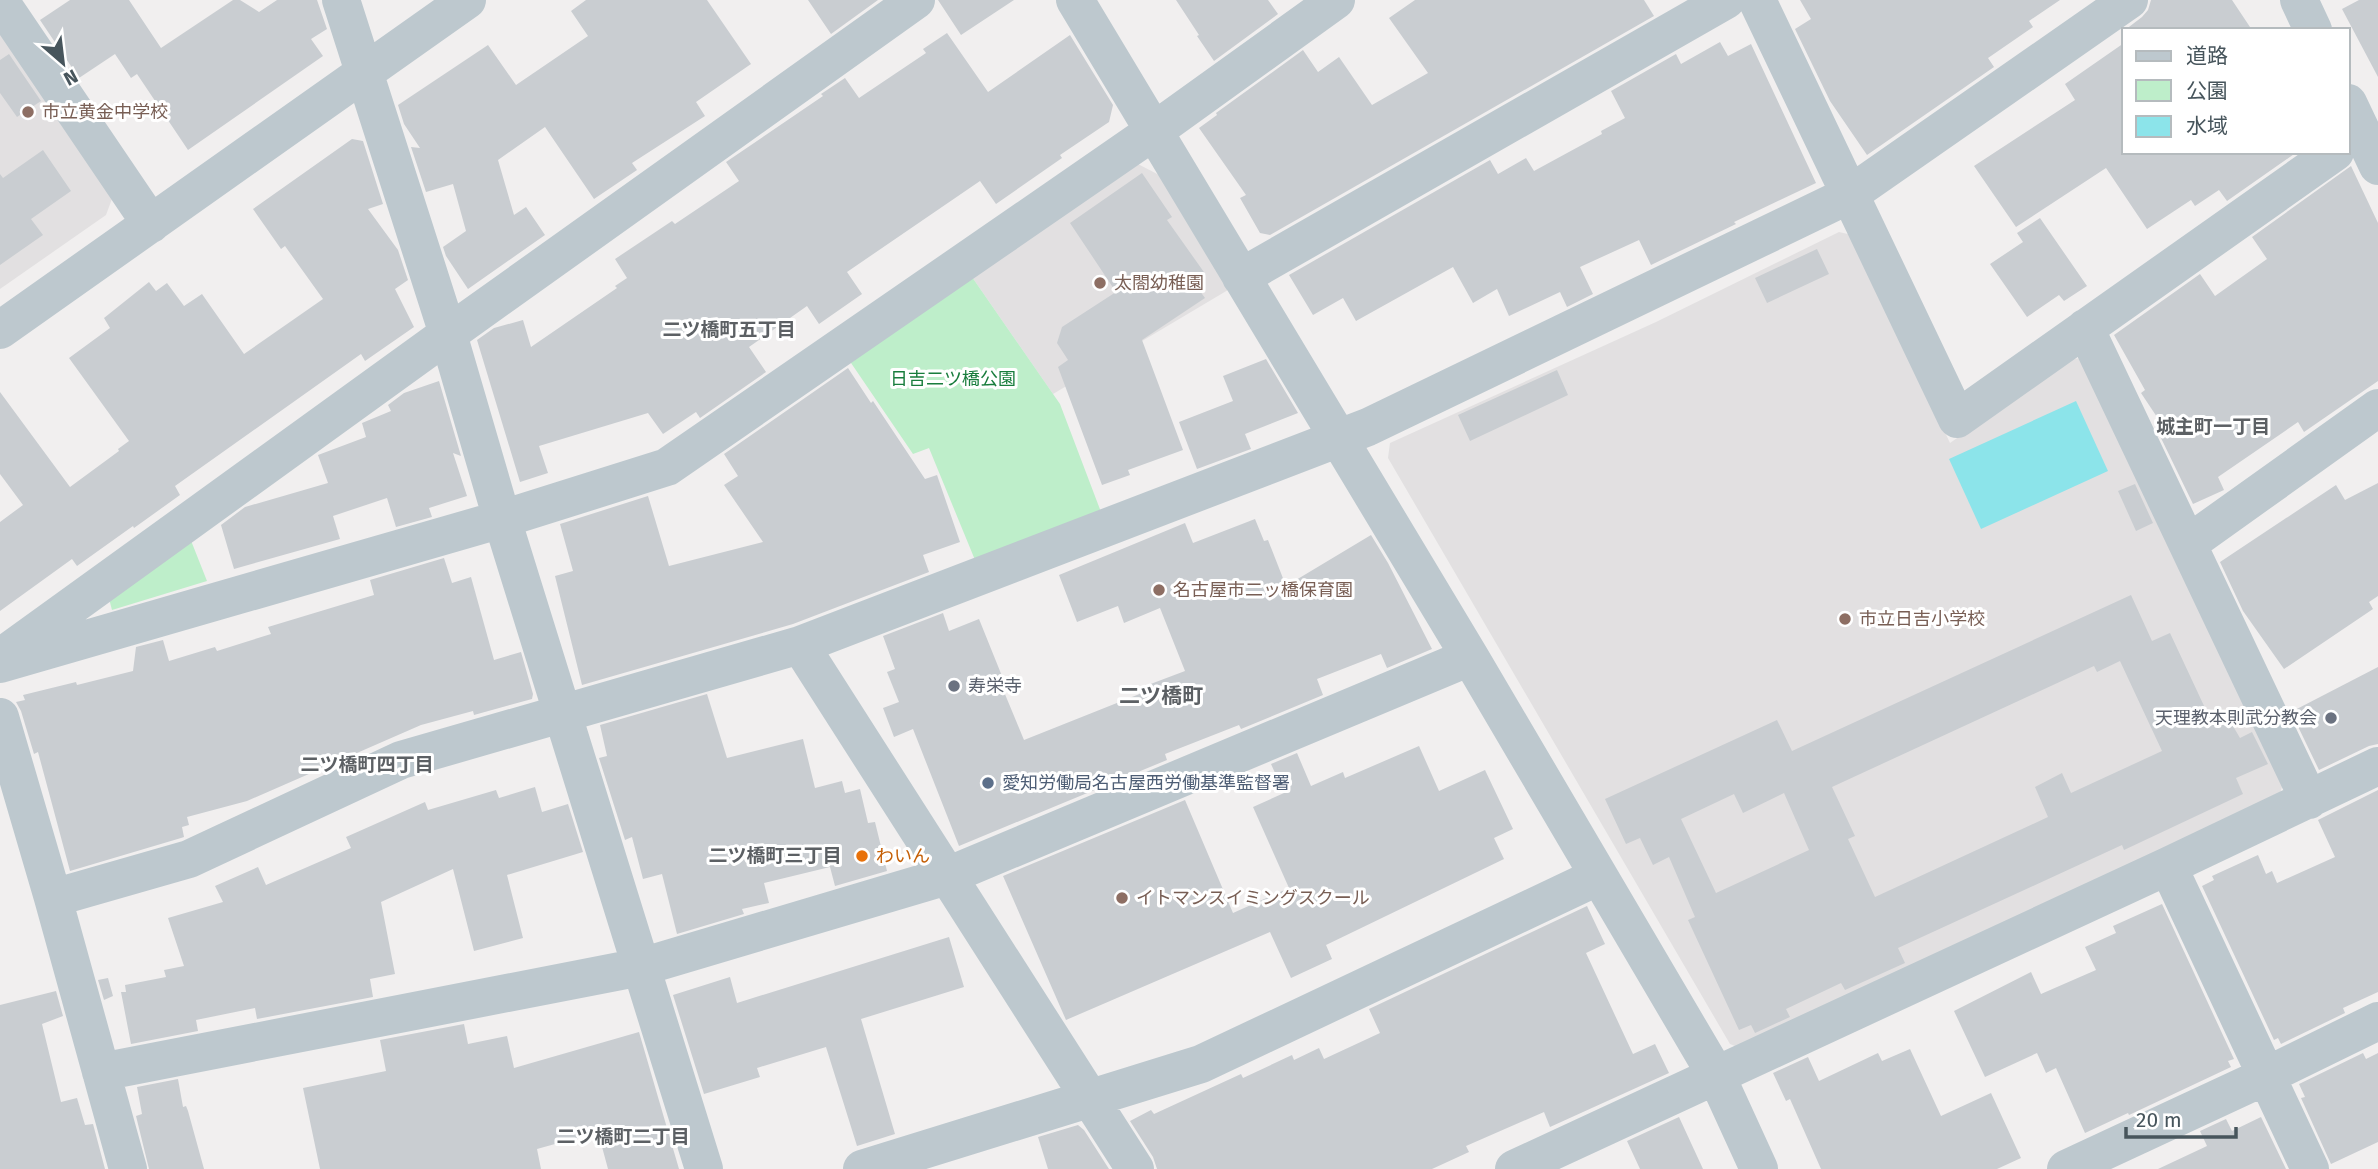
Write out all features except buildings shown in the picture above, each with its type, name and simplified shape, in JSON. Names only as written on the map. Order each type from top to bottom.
[{"type":"street","points":[[341,0],[448,334],[502,519],[704,1169]]},
{"type":"street","points":[[0,330],[467,0]]},
{"type":"street","points":[[0,658],[916,0]]},
{"type":"street","points":[[1075,0],[1470,657],[1716,1075],[1759,1169]]},
{"type":"street","points":[[0,664],[502,519],[667,467],[1154,131],[1336,0]]},
{"type":"street","points":[[1241,277],[1726,0]]},
{"type":"street","points":[[1757,0],[1956,419],[2334,154]]},
{"type":"street","points":[[53,898],[189,859],[401,760],[800,645],[1368,427],[1849,195],[2129,0]]},
{"type":"street","points":[[2299,0],[2312,28]]},
{"type":"street","points":[[0,1],[151,224]]},
{"type":"street","points":[[2085,328],[2309,800]]},
{"type":"street","points":[[2189,543],[2378,408]]},
{"type":"street","points":[[800,645],[1135,1169]]},
{"type":"street","points":[[101,1072],[641,967],[947,876],[1470,657]]},
{"type":"street","points":[[0,717],[128,1169]]},
{"type":"street","points":[[1514,1169],[2378,766]]},
{"type":"street","points":[[2168,866],[2310,1169]]},
{"type":"street","points":[[862,1169],[1201,1064],[1599,876]]},
{"type":"street","points":[[2066,1169],[2378,1021]]},
{"type":"shaded area","name":"市立黄金中学校","points":[[0,28],[113,196],[106,215],[0,289]]},
{"type":"shaded area","name":"太閤幼稚園","points":[[1134,162],[1163,177],[1228,290],[1053,394],[972,277]]},
{"type":"shaded area","name":"市立日吉小学校","points":[[1839,232],[1852,235],[1950,443],[2070,359],[2087,358],[2284,781],[2280,793],[1740,1048],[1730,1044],[1388,458],[1390,443],[1656,322]]},
{"type":"green space","name":"日吉二ツ橋公園","points":[[972,277],[1060,404],[1101,512],[975,560],[929,448],[913,454],[849,360]]},
{"type":"green space","points":[[188,533],[207,581],[112,610],[107,591]]},
{"type":"water","points":[[2076,401],[2108,471],[1981,529],[1949,459]]},
{"type":"place","name":"市立黄金中学校","points":[[28,112]]},
{"type":"place","name":"太閤幼稚園","points":[[1100,283]]},
{"type":"place","name":"名古屋市二ッ橋保育園","points":[[1159,590]]},
{"type":"place","name":"市立日吉小学校","points":[[1845,619]]},
{"type":"place","name":"寿栄寺","points":[[954,686]]},
{"type":"place","name":"天理教本則武分教会","points":[[2331,718]]},
{"type":"place","name":"愛知労働局名古屋西労働基準監督署","points":[[988,783]]},
{"type":"place","name":"わいん","points":[[862,856]]},
{"type":"place","name":"イトマンスイミングスクール","points":[[1122,898]]},
{"type":"district","name":"二ツ橋町五丁目","points":[[729,329]]},
{"type":"district","name":"城主町一丁目","points":[[2213,426]]},
{"type":"district","name":"二ツ橋町","points":[[1161,696]]},
{"type":"district","name":"二ツ橋町四丁目","points":[[367,764]]},
{"type":"district","name":"二ツ橋町三丁目","points":[[775,855]]},
{"type":"district","name":"二ツ橋町二丁目","points":[[623,1136]]}]
